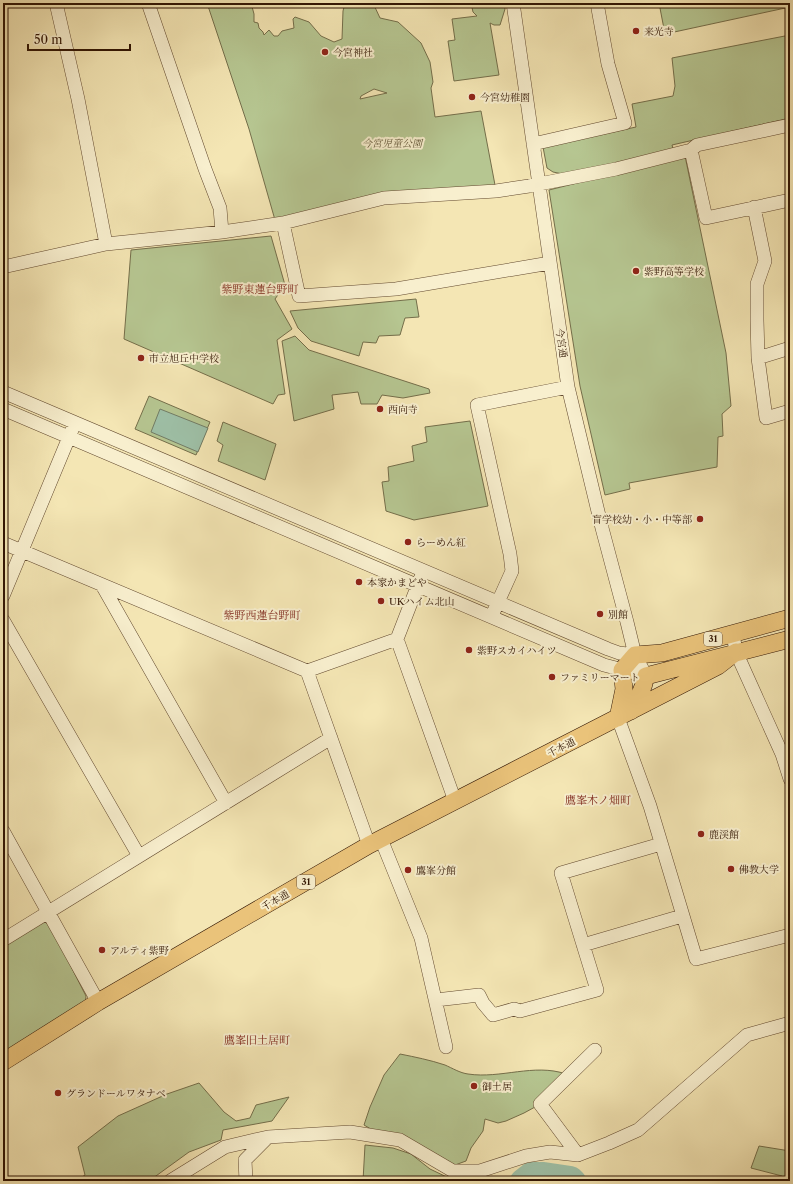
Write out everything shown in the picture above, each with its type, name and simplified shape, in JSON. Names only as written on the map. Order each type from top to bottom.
[{"type":"main road","name":"31","points":[[635,654],[662,654],[790,618]]},
{"type":"main road","name":"31","points":[[646,676],[790,639]]},
{"type":"main road","name":"31","points":[[624,715],[718,666],[736,652]]},
{"type":"main road","points":[[624,715],[622,670],[635,654]]},
{"type":"main road","points":[[624,715],[641,695],[646,676]]},
{"type":"main road","name":"千本通","points":[[3,1062],[98,1002],[375,842],[624,715]]},
{"type":"street","points":[[56,3],[78,100],[106,244]]},
{"type":"street","points":[[148,3],[204,168],[220,208],[222,232]]},
{"type":"street","name":"今宮通","points":[[512,3],[568,387],[602,528],[635,654],[646,676]]},
{"type":"street","points":[[533,144],[626,123],[608,64],[597,3]]},
{"type":"street","points":[[3,267],[106,244],[222,232],[282,223],[384,198],[496,191],[538,184],[616,169],[691,150],[697,145],[790,124]]},
{"type":"street","points":[[691,150],[706,218],[790,200]]},
{"type":"street","points":[[754,207],[765,261],[757,284],[758,358],[766,418],[790,411]]},
{"type":"street","points":[[282,223],[299,296],[396,288],[550,263]]},
{"type":"street","points":[[758,358],[790,348]]},
{"type":"street","points":[[491,617],[512,571],[510,554],[477,405],[568,387]]},
{"type":"street","points":[[3,392],[608,650],[619,653],[635,654]]},
{"type":"street","points":[[3,409],[604,665],[646,676]]},
{"type":"street","points":[[3,596],[75,423]]},
{"type":"street","points":[[266,521],[272,506]]},
{"type":"street","points":[[3,543],[307,672],[397,639]]},
{"type":"street","points":[[423,571],[397,639],[455,801]]},
{"type":"street","points":[[102,585],[226,803]]},
{"type":"street","points":[[3,620],[139,856]]},
{"type":"street","points":[[733,634],[736,652],[782,754],[790,779]]},
{"type":"street","points":[[307,672],[331,738],[375,842],[421,938],[446,1047]]},
{"type":"street","points":[[624,715],[682,916],[696,959],[790,935]]},
{"type":"street","points":[[3,940],[331,738]]},
{"type":"street","points":[[3,831],[98,1002]]},
{"type":"street","points":[[436,1000],[479,995],[492,1015],[514,1009],[520,1011],[597,990],[561,873],[661,844]]},
{"type":"street","points":[[583,944],[682,916]]},
{"type":"street","points":[[170,1181],[225,1147],[268,1137],[350,1132],[400,1140],[453,1171],[480,1171],[526,1156],[550,1152],[578,1155],[609,1144],[638,1130],[747,1035],[790,1023]]},
{"type":"street","points":[[578,1155],[540,1104],[595,1050]]},
{"type":"street","points":[[246,1181],[245,1160],[268,1137]]},
{"type":"green space","name":"今宮児童公園","points":[[207,3],[251,3],[254,14],[254,22],[258,23],[259,28],[264,35],[269,30],[274,36],[278,36],[282,31],[294,28],[293,19],[295,17],[309,22],[321,36],[334,42],[342,39],[343,11],[345,3],[373,3],[380,18],[398,22],[421,43],[430,62],[433,82],[431,88],[435,117],[481,111],[495,185],[275,220],[249,129]],"holes":[[[374,89],[387,93],[360,99],[361,96]]]},
{"type":"green space","points":[[471,3],[504,3],[505,9],[500,25],[490,23],[499,75],[454,81],[448,41],[455,40],[452,19],[477,16],[473,12]]},
{"type":"green space","points":[[659,3],[790,3],[790,7],[665,34]]},
{"type":"green space","points":[[790,35],[790,118],[672,145],[674,152],[563,174],[553,172],[547,168],[543,147],[636,127],[632,104],[673,96],[675,86],[672,58]]},
{"type":"green space","name":"紫野高等学校","points":[[685,156],[726,353],[731,406],[722,414],[723,436],[718,437],[717,467],[629,483],[630,489],[605,495],[580,386],[549,190]]},
{"type":"green space","points":[[271,236],[285,285],[275,299],[292,329],[277,340],[285,394],[278,395],[273,404],[124,339],[131,250]]},
{"type":"green space","points":[[416,299],[419,317],[405,318],[400,335],[379,336],[376,343],[363,342],[359,356],[311,341],[298,328],[290,311]]},
{"type":"green space","points":[[295,336],[309,350],[429,389],[430,393],[403,398],[382,395],[377,404],[361,404],[358,392],[332,395],[334,409],[294,421],[282,341]]},
{"type":"green space","points":[[149,396],[210,422],[196,455],[135,429]]},
{"type":"green space","points":[[470,421],[488,506],[414,520],[386,511],[382,482],[389,481],[388,467],[414,461],[412,446],[427,442],[425,427]]},
{"type":"green space","points":[[223,422],[276,444],[265,480],[218,461],[223,445],[217,441]]},
{"type":"green space","points":[[40,922],[45,922],[51,927],[86,996],[85,1006],[3,1057],[3,945]]},
{"type":"green space","points":[[400,1054],[439,1063],[459,1072],[468,1074],[493,1075],[530,1070],[542,1070],[566,1074],[535,1107],[506,1121],[498,1123],[485,1119],[483,1131],[471,1148],[466,1161],[455,1165],[376,1132],[364,1125],[384,1075]]},
{"type":"green space","points":[[199,1083],[224,1112],[236,1121],[250,1118],[256,1105],[289,1097],[272,1121],[223,1130],[221,1140],[189,1152],[149,1181],[76,1181],[85,1175],[78,1147],[118,1116],[167,1094]]},
{"type":"green space","points":[[365,1145],[393,1148],[411,1154],[430,1169],[453,1180],[465,1181],[363,1181]]},
{"type":"green space","points":[[759,1146],[790,1151],[790,1181],[781,1181],[782,1176],[751,1168]]},
{"type":"shaded area","points":[[160,409],[208,428],[198,452],[151,432]]},
{"type":"waterway","points":[[522,1181],[531,1174],[544,1174],[571,1178],[574,1181]]},
{"type":"place","name":"来光寺","points":[[636,31]]},
{"type":"place","name":"今宮神社","points":[[325,52]]},
{"type":"place","name":"今宮幼稚園","points":[[472,97]]},
{"type":"place","name":"紫野高等学校","points":[[636,271]]},
{"type":"place","name":"市立旭丘中学校","points":[[141,358]]},
{"type":"place","name":"西向寺","points":[[380,409]]},
{"type":"place","name":"盲学校幼・小・中等部","points":[[700,519]]},
{"type":"place","name":"らーめん紅","points":[[408,542]]},
{"type":"place","name":"本家かまどや","points":[[359,582]]},
{"type":"place","name":"UKハイム北山","points":[[381,601]]},
{"type":"place","name":"別館","points":[[600,614]]},
{"type":"place","name":"紫野スカイハイツ","points":[[469,650]]},
{"type":"place","name":"ファミリーマート","points":[[552,677]]},
{"type":"place","name":"鹿渓館","points":[[701,834]]},
{"type":"place","name":"佛教大学","points":[[731,869]]},
{"type":"place","name":"鷹峯分館","points":[[408,870]]},
{"type":"place","name":"アルティ紫野","points":[[102,950]]},
{"type":"place","name":"御土居","points":[[474,1086]]},
{"type":"place","name":"グランドールワタナベ","points":[[58,1093]]},
{"type":"district","name":"紫野東蓮台野町","points":[[260,289]]},
{"type":"district","name":"紫野西蓮台野町","points":[[262,615]]},
{"type":"district","name":"鷹峯木ノ畑町","points":[[598,800]]},
{"type":"district","name":"鷹峯旧土居町","points":[[257,1040]]}]
